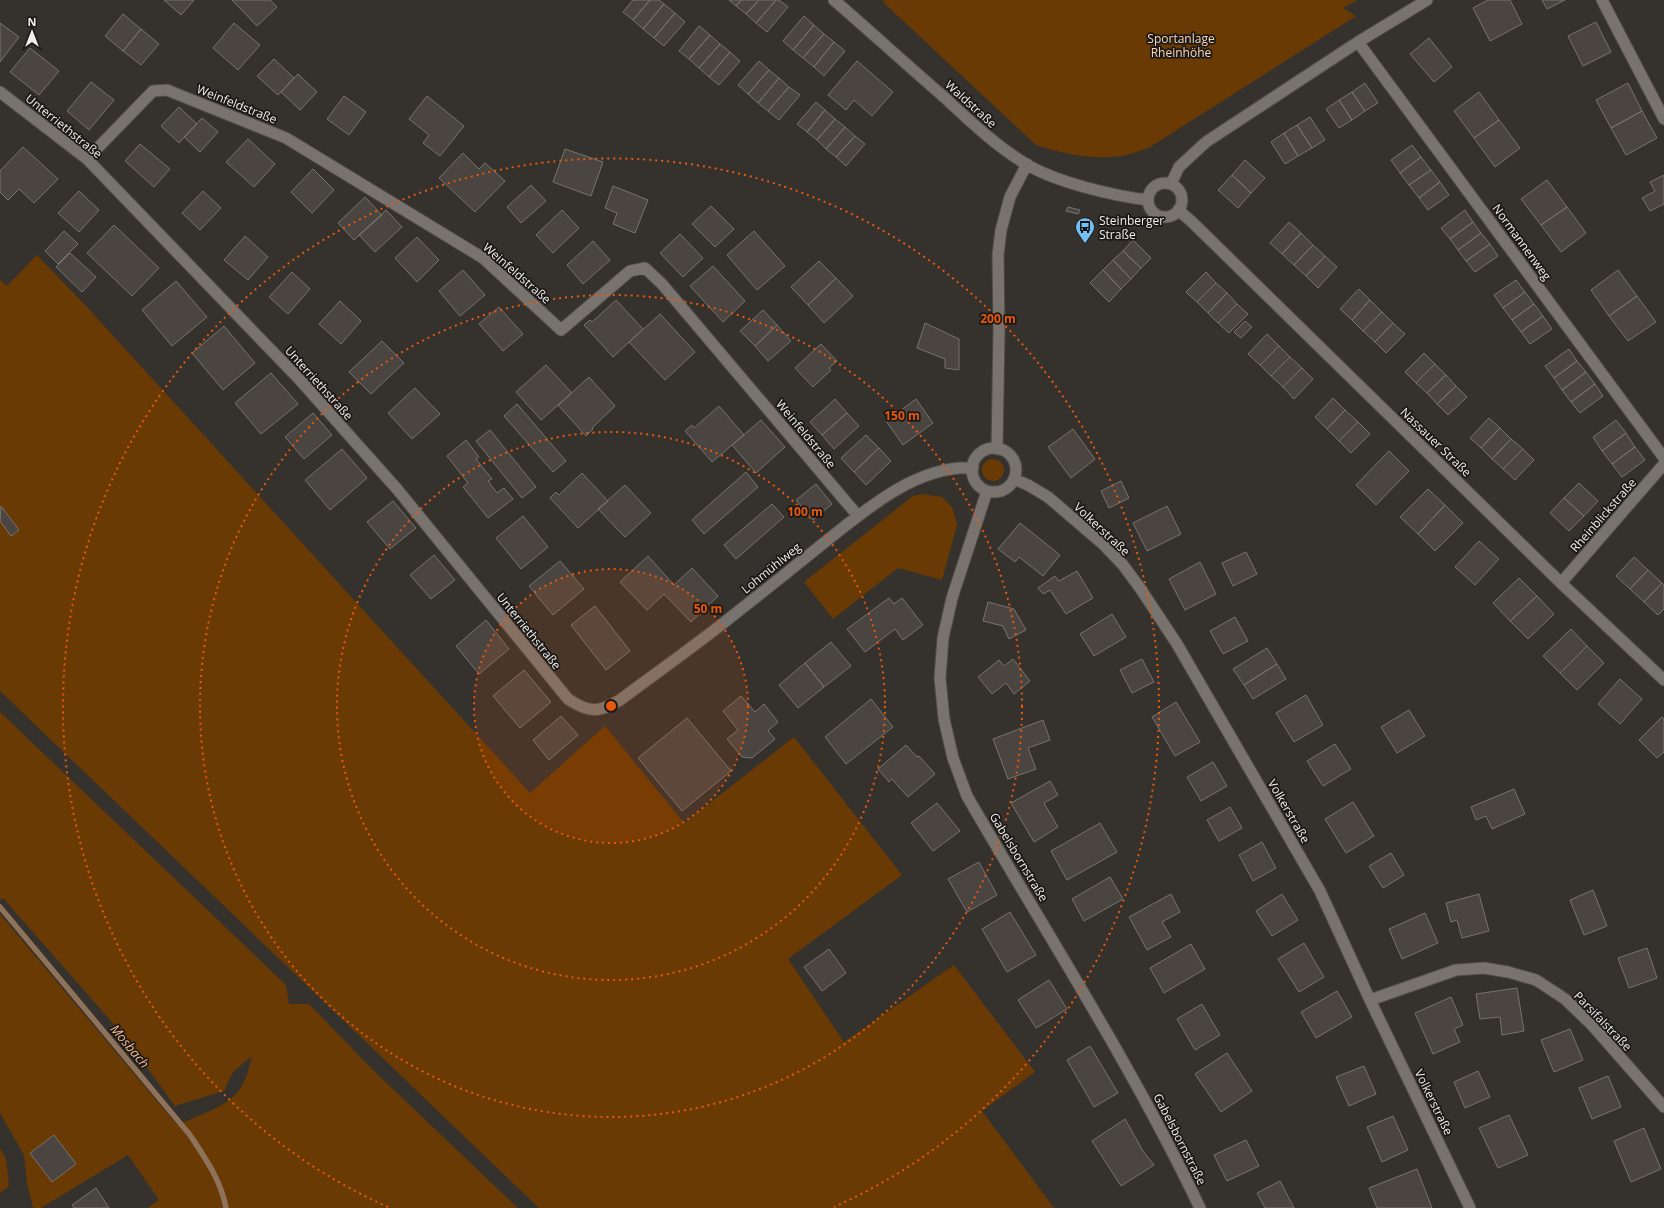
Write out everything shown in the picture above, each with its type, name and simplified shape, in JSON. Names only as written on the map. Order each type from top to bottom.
[{"type":"street","name":"Waldstraße","points":[[834,0],[994,142],[1026,164],[1045,173],[1110,193],[1129,198],[1148,200]]},
{"type":"street","points":[[1172,184],[1179,166],[1206,142],[1358,42],[1427,0]]},
{"type":"street","points":[[1602,0],[1664,119]]},
{"type":"street","name":"Normannenweg","points":[[1358,42],[1664,458]]},
{"type":"street","name":"Weinfeldstraße","points":[[87,159],[153,91],[167,90],[286,138],[313,154],[483,258],[561,330],[630,272],[645,268],[667,290],[858,516]]},
{"type":"street","name":"Unterriethstraße","points":[[0,92],[87,159],[299,380],[392,484],[568,700],[582,708],[595,710]]},
{"type":"street","points":[[998,449],[998,255],[1001,230],[1010,197],[1026,164]]},
{"type":"street","points":[[1163,183],[1172,184],[1180,191],[1182,196],[1181,206],[1170,216],[1160,215],[1151,209],[1148,200],[1150,192],[1156,186],[1163,183]]},
{"type":"street","name":"Nassauer Straße","points":[[1178,210],[1192,221],[1561,583],[1664,680]]},
{"type":"street","points":[[998,449],[1004,450],[1013,459],[1016,472],[1011,484],[1006,488],[994,492],[987,491],[974,479],[973,468],[978,455],[984,451],[998,449]]},
{"type":"street","name":"Rheinblickstraße","points":[[1561,583],[1664,464]]},
{"type":"street","name":"Lohmühlweg","points":[[595,710],[607,708],[620,700],[740,610],[858,516],[899,488],[940,470],[957,467],[973,468]]},
{"type":"street","name":"Volkerstraße","points":[[1014,479],[1028,485],[1048,497],[1103,544],[1123,565],[1177,644],[1320,891],[1370,1000],[1470,1208]]},
{"type":"street","name":"Gabelsbornstraße","points":[[987,491],[952,598],[943,638],[940,678],[944,719],[953,758],[967,796],[1137,1083],[1200,1208]]},
{"type":"street","name":"Parsifalstraße","points":[[1370,1000],[1456,970],[1484,968],[1508,972],[1536,980],[1565,999],[1592,1025],[1664,1107]]},
{"type":"green space","name":"Sportanlage Rheinhöhe","points":[[885,0],[1357,0],[1343,8],[1356,16],[1150,147],[1132,154],[1110,157],[1088,157],[1036,145],[883,2]]},
{"type":"green space","points":[[37,255],[87,307],[530,793],[605,726],[684,823],[794,737],[902,875],[788,959],[844,1042],[954,965],[1035,1072],[982,1111],[1054,1208],[539,1208],[0,691],[0,280],[7,286]]},
{"type":"green space","points":[[993,459],[1001,462],[1004,470],[1001,478],[993,481],[985,478],[982,470],[985,462]]},
{"type":"green space","points":[[923,494],[942,497],[952,507],[957,525],[942,580],[898,568],[833,619],[804,582],[913,496]]},
{"type":"green space","points":[[0,712],[286,985],[289,1004],[309,1004],[373,1070],[518,1208],[148,1208],[159,1200],[128,1155],[41,1208],[33,1208],[27,1183],[24,1155],[0,1113],[0,914],[177,1125],[215,1109],[235,1095],[244,1082],[252,1056],[233,1072],[224,1091],[175,1106],[125,1037],[3,898],[0,900]]},
{"type":"green space","points":[[0,1148],[6,1159],[9,1186],[0,1193]]},
{"type":"building","points":[[164,0],[194,0],[181,15]]},
{"type":"building","points":[[232,0],[270,0],[277,7],[257,26]]},
{"type":"building","points":[[633,0],[650,0],[633,20],[623,12]]},
{"type":"building","points":[[650,0],[659,0],[664,4],[643,29],[633,20]]},
{"type":"building","points":[[729,0],[741,0],[736,6]]},
{"type":"building","points":[[741,0],[759,0],[746,14],[736,6]]},
{"type":"building","points":[[759,0],[776,0],[756,23],[746,14]]},
{"type":"building","points":[[776,0],[779,0],[788,7],[767,32],[756,23]]},
{"type":"building","points":[[1488,0],[1510,0],[1522,24],[1490,41],[1473,8]]},
{"type":"building","points":[[1542,0],[1565,0],[1547,9]]},
{"type":"building","points":[[664,4],[675,13],[654,38],[643,29]]},
{"type":"building","points":[[675,13],[685,22],[664,46],[654,38]]},
{"type":"building","points":[[123,14],[141,29],[123,51],[105,36]]},
{"type":"building","points":[[804,16],[814,25],[793,50],[783,41]]},
{"type":"building","points":[[1596,22],[1611,52],[1583,66],[1568,36]]},
{"type":"building","points":[[0,23],[19,37],[0,62]]},
{"type":"building","points":[[234,23],[260,45],[238,70],[213,48]]},
{"type":"building","points":[[814,25],[824,34],[803,58],[793,50]]},
{"type":"building","points":[[699,26],[710,35],[689,59],[679,51]]},
{"type":"building","points":[[141,29],[159,44],[141,65],[123,51]]},
{"type":"building","points":[[824,34],[834,42],[814,67],[803,58]]},
{"type":"building","points":[[710,35],[720,44],[699,68],[689,59]]},
{"type":"building","points":[[1429,38],[1452,67],[1434,82],[1410,54]]},
{"type":"building","points":[[834,42],[845,51],[824,76],[814,67]]},
{"type":"building","points":[[720,44],[730,52],[709,77],[699,68]]},
{"type":"building","points":[[30,48],[59,71],[39,95],[10,72]]},
{"type":"building","points":[[730,52],[740,61],[719,85],[709,77]]},
{"type":"building","points":[[274,59],[294,78],[278,95],[257,76]]},
{"type":"building","points":[[759,61],[769,70],[748,94],[738,85]]},
{"type":"building","points":[[857,61],[893,92],[872,116],[854,100],[846,110],[828,95]]},
{"type":"building","points":[[769,70],[779,78],[758,103],[748,94]]},
{"type":"building","points":[[298,74],[317,92],[300,110],[281,92]]},
{"type":"building","points":[[779,78],[789,87],[768,111],[758,103]]},
{"type":"building","points":[[91,82],[114,100],[89,130],[67,111]]},
{"type":"building","points":[[1365,83],[1378,103],[1365,111],[1352,92]]},
{"type":"building","points":[[1628,83],[1642,111],[1611,128],[1596,100]]},
{"type":"building","points":[[789,87],[800,95],[779,120],[768,111]]},
{"type":"building","points":[[1352,92],[1365,111],[1352,120],[1339,100]]},
{"type":"building","points":[[1479,92],[1499,120],[1474,138],[1454,111]]},
{"type":"building","points":[[344,96],[366,112],[349,135],[327,119]]},
{"type":"building","points":[[427,96],[464,126],[440,156],[423,143],[429,135],[409,119]]},
{"type":"building","points":[[1339,100],[1352,120],[1339,128],[1326,109]]},
{"type":"building","points":[[816,102],[825,110],[807,132],[797,124]]},
{"type":"building","points":[[179,107],[197,124],[179,143],[161,126]]},
{"type":"building","points":[[825,110],[835,119],[817,140],[807,132]]},
{"type":"building","points":[[1642,111],[1657,138],[1626,155],[1611,128]]},
{"type":"building","points":[[1310,117],[1325,140],[1312,148],[1297,125]]},
{"type":"building","points":[[202,118],[218,132],[200,152],[184,137]]},
{"type":"building","points":[[835,119],[845,127],[826,149],[817,140]]},
{"type":"building","points":[[1499,120],[1520,148],[1495,167],[1474,138]]},
{"type":"building","points":[[1297,125],[1312,148],[1298,156],[1284,133]]},
{"type":"building","points":[[845,127],[855,136],[836,157],[826,149]]},
{"type":"building","points":[[1284,133],[1298,156],[1285,164],[1271,142]]},
{"type":"building","points":[[855,136],[865,144],[846,166],[836,157]]},
{"type":"building","points":[[248,139],[275,164],[254,187],[226,162]]},
{"type":"building","points":[[140,144],[170,169],[154,187],[125,161]]},
{"type":"building","points":[[1412,145],[1421,157],[1400,173],[1391,160]]},
{"type":"building","points":[[23,147],[58,179],[34,203],[19,189],[8,200],[0,192],[0,171]]},
{"type":"building","points":[[565,149],[603,162],[591,196],[553,182]]},
{"type":"building","points":[[463,153],[479,169],[485,163],[505,181],[475,212],[439,178]]},
{"type":"building","points":[[1421,157],[1431,170],[1409,185],[1400,173]]},
{"type":"building","points":[[1245,160],[1265,178],[1251,193],[1232,175]]},
{"type":"building","points":[[313,169],[334,190],[312,213],[291,192]]},
{"type":"building","points":[[1431,170],[1440,182],[1419,198],[1409,185]]},
{"type":"building","points":[[1232,175],[1251,193],[1238,208],[1218,190]]},
{"type":"building","points":[[1664,175],[1664,204],[1650,211],[1642,198],[1655,191],[1650,182]]},
{"type":"building","points":[[1547,180],[1567,207],[1541,225],[1521,199]]},
{"type":"building","points":[[1440,182],[1449,195],[1428,210],[1419,198]]},
{"type":"building","points":[[531,185],[546,201],[521,223],[507,207]]},
{"type":"building","points":[[613,186],[648,200],[635,233],[613,224],[617,213],[605,208]]},
{"type":"building","points":[[79,191],[99,210],[79,232],[58,213]]},
{"type":"building","points":[[203,191],[221,208],[200,230],[182,213]]},
{"type":"building","points":[[365,197],[382,215],[354,240],[338,223]]},
{"type":"building","points":[[711,206],[734,229],[715,247],[692,224]]},
{"type":"building","points":[[1068,207],[1080,210],[1078,214],[1066,211]]},
{"type":"building","points":[[1567,207],[1586,233],[1561,252],[1541,225]]},
{"type":"building","points":[[386,210],[402,227],[375,252],[359,235]]},
{"type":"building","points":[[562,210],[579,228],[553,253],[536,235]]},
{"type":"building","points":[[1465,210],[1473,222],[1450,239],[1441,228]]},
{"type":"building","points":[[1289,222],[1301,233],[1282,254],[1270,243]]},
{"type":"building","points":[[1473,222],[1481,233],[1458,250],[1450,239]]},
{"type":"building","points":[[114,225],[159,268],[132,296],[87,253]]},
{"type":"building","points":[[64,231],[78,244],[58,264],[45,251]]},
{"type":"building","points":[[754,231],[785,266],[757,290],[727,255]]},
{"type":"building","points":[[1301,233],[1313,245],[1294,265],[1282,254]]},
{"type":"building","points":[[1481,233],[1490,244],[1466,261],[1458,250]]},
{"type":"building","points":[[680,234],[703,258],[683,277],[660,253]]},
{"type":"building","points":[[245,236],[268,257],[248,280],[224,260]]},
{"type":"building","points":[[417,237],[439,260],[417,282],[395,258]]},
{"type":"building","points":[[1133,240],[1151,258],[1141,268],[1123,251]]},
{"type":"building","points":[[593,241],[610,260],[583,284],[567,265]]},
{"type":"building","points":[[1490,244],[1498,256],[1475,272],[1466,261]]},
{"type":"building","points":[[1313,245],[1325,256],[1306,276],[1294,265]]},
{"type":"building","points":[[1123,251],[1141,268],[1131,279],[1113,260]]},
{"type":"building","points":[[70,253],[96,277],[82,292],[56,267]]},
{"type":"building","points":[[1325,256],[1337,267],[1318,288],[1306,276]]},
{"type":"building","points":[[1113,260],[1131,279],[1121,289],[1103,270]]},
{"type":"building","points":[[819,261],[836,278],[808,305],[791,287]]},
{"type":"building","points":[[713,266],[745,301],[723,322],[690,286]]},
{"type":"building","points":[[463,270],[485,295],[460,316],[439,291]]},
{"type":"building","points":[[1103,270],[1121,289],[1109,302],[1090,283]]},
{"type":"building","points":[[1618,270],[1637,296],[1609,316],[1591,290]]},
{"type":"building","points":[[292,272],[310,289],[288,314],[269,297]]},
{"type":"building","points":[[1206,272],[1216,283],[1197,302],[1186,292]]},
{"type":"building","points":[[836,278],[853,296],[824,323],[808,305]]},
{"type":"building","points":[[1516,280],[1525,292],[1503,308],[1494,295]]},
{"type":"building","points":[[176,281],[207,317],[172,346],[142,310]]},
{"type":"building","points":[[1216,283],[1227,293],[1208,313],[1197,302]]},
{"type":"building","points":[[1359,289],[1370,300],[1352,320],[1340,309]]},
{"type":"building","points":[[1525,292],[1534,304],[1512,320],[1503,308]]},
{"type":"building","points":[[1227,293],[1237,304],[1218,323],[1208,313]]},
{"type":"building","points":[[1637,296],[1656,322],[1628,341],[1609,316]]},
{"type":"building","points":[[616,300],[643,329],[613,357],[584,325],[590,320],[592,322]]},
{"type":"building","points":[[1370,300],[1382,312],[1363,331],[1352,320]]},
{"type":"building","points":[[340,301],[361,321],[341,344],[319,324]]},
{"type":"building","points":[[1237,304],[1248,314],[1229,333],[1218,323]]},
{"type":"building","points":[[1534,304],[1543,316],[1521,332],[1512,320]]},
{"type":"building","points":[[499,307],[523,334],[503,351],[479,324]]},
{"type":"building","points":[[763,310],[777,325],[755,346],[740,331]]},
{"type":"building","points":[[1382,312],[1393,323],[1375,342],[1363,331]]},
{"type":"building","points":[[660,314],[695,352],[665,380],[629,342]]},
{"type":"building","points":[[1543,316],[1552,329],[1530,344],[1521,332]]},
{"type":"building","points":[[1245,321],[1252,327],[1241,338],[1234,332]]},
{"type":"building","points":[[925,323],[959,339],[959,370],[945,368],[945,359],[917,348]]},
{"type":"building","points":[[1393,323],[1405,334],[1386,353],[1375,342]]},
{"type":"building","points":[[777,325],[791,341],[768,361],[755,346]]},
{"type":"building","points":[[224,326],[255,363],[223,390],[192,353]]},
{"type":"building","points":[[1267,334],[1279,346],[1260,365],[1248,354]]},
{"type":"building","points":[[382,341],[404,363],[371,394],[349,372]]},
{"type":"building","points":[[821,344],[837,361],[829,368],[831,370],[813,387],[795,368]]},
{"type":"building","points":[[1279,346],[1290,357],[1271,376],[1260,365]]},
{"type":"building","points":[[1569,349],[1577,361],[1554,378],[1545,366]]},
{"type":"building","points":[[1424,353],[1435,364],[1416,383],[1405,372]]},
{"type":"building","points":[[1290,357],[1302,368],[1283,387],[1271,376]]},
{"type":"building","points":[[1577,361],[1586,372],[1562,390],[1554,378]]},
{"type":"building","points":[[1435,364],[1446,375],[1427,393],[1416,383]]},
{"type":"building","points":[[546,365],[572,393],[541,420],[516,392]]},
{"type":"building","points":[[1302,368],[1313,379],[1294,399],[1283,387]]},
{"type":"building","points":[[1586,372],[1595,384],[1571,402],[1562,390]]},
{"type":"building","points":[[271,373],[298,404],[261,434],[235,403]]},
{"type":"building","points":[[1446,375],[1456,386],[1437,404],[1427,393]]},
{"type":"building","points":[[589,377],[615,406],[592,428],[593,429],[586,436],[558,405]]},
{"type":"building","points":[[1595,384],[1603,396],[1580,413],[1571,402]]},
{"type":"building","points":[[1456,386],[1467,397],[1448,415],[1437,404]]},
{"type":"building","points":[[415,388],[440,414],[412,439],[388,413]]},
{"type":"building","points":[[1333,398],[1345,410],[1327,429],[1315,417]]},
{"type":"building","points":[[835,399],[847,413],[822,435],[810,422]]},
{"type":"building","points":[[916,399],[933,423],[903,445],[886,421]]},
{"type":"building","points":[[517,404],[566,461],[553,472],[504,416]]},
{"type":"building","points":[[719,406],[744,435],[712,462],[685,431],[692,425],[694,428]]},
{"type":"building","points":[[1345,410],[1358,422],[1339,441],[1327,429]]},
{"type":"building","points":[[313,413],[332,435],[304,459],[285,437]]},
{"type":"building","points":[[847,413],[859,426],[834,449],[822,435]]},
{"type":"building","points":[[1489,418],[1500,428],[1481,448],[1470,438]]},
{"type":"building","points":[[761,420],[785,447],[756,473],[732,445]]},
{"type":"building","points":[[1616,420],[1626,433],[1602,451],[1593,437]]},
{"type":"building","points":[[1358,422],[1370,434],[1351,453],[1339,441]]},
{"type":"building","points":[[1500,428],[1511,439],[1492,459],[1481,448]]},
{"type":"building","points":[[1073,429],[1095,459],[1071,478],[1048,447]]},
{"type":"building","points":[[490,430],[536,487],[522,498],[476,441]]},
{"type":"building","points":[[1626,433],[1635,447],[1612,464],[1602,451]]},
{"type":"building","points":[[866,435],[879,448],[854,472],[841,458]]},
{"type":"building","points":[[1511,439],[1523,449],[1503,469],[1492,459]]},
{"type":"building","points":[[466,440],[479,457],[476,459],[492,479],[488,481],[497,493],[504,488],[513,499],[488,518],[463,487],[468,483],[447,456]]},
{"type":"building","points":[[1635,447],[1645,460],[1622,477],[1612,464]]},
{"type":"building","points":[[879,448],[891,461],[866,485],[854,472]]},
{"type":"building","points":[[342,449],[367,478],[330,510],[305,480]]},
{"type":"building","points":[[1523,449],[1534,460],[1515,480],[1503,469]]},
{"type":"building","points":[[1389,451],[1409,471],[1376,505],[1356,485]]},
{"type":"building","points":[[746,472],[758,487],[704,534],[692,520]]},
{"type":"building","points":[[582,473],[608,501],[578,528],[550,498],[556,492],[559,495]]},
{"type":"building","points":[[1121,481],[1129,498],[1109,508],[1101,491]]},
{"type":"building","points":[[1579,483],[1598,501],[1584,516],[1564,498]]},
{"type":"building","points":[[816,484],[832,504],[813,520],[796,500]]},
{"type":"building","points":[[625,485],[651,513],[625,537],[598,509]]},
{"type":"building","points":[[1428,489],[1445,505],[1418,534],[1400,517]]},
{"type":"building","points":[[1564,498],[1584,516],[1569,531],[1550,513]]},
{"type":"building","points":[[393,501],[416,528],[390,549],[367,522]]},
{"type":"building","points":[[772,504],[784,517],[736,559],[724,545]]},
{"type":"building","points":[[1445,505],[1463,523],[1435,551],[1418,534]]},
{"type":"building","points":[[1,506],[19,530],[11,536],[0,521]]},
{"type":"building","points":[[1167,506],[1181,534],[1147,551],[1133,523]]},
{"type":"building","points":[[523,516],[548,547],[521,569],[496,538]]},
{"type":"building","points":[[1020,523],[1060,555],[1043,576],[1019,557],[1015,562],[998,549]]},
{"type":"building","points":[[1479,541],[1499,559],[1475,585],[1455,567]]},
{"type":"building","points":[[1246,552],[1257,574],[1233,586],[1222,563]]},
{"type":"building","points":[[434,555],[455,580],[431,599],[410,575]]},
{"type":"building","points":[[648,556],[674,585],[692,568],[718,596],[691,622],[664,594],[647,610],[620,582]]},
{"type":"building","points":[[1634,557],[1648,570],[1630,589],[1616,576]]},
{"type":"building","points":[[560,561],[584,589],[553,615],[529,586]]},
{"type":"building","points":[[1200,562],[1216,594],[1185,610],[1169,579]]},
{"type":"building","points":[[1648,570],[1662,583],[1644,602],[1630,589]]},
{"type":"building","points":[[1077,571],[1093,598],[1066,614],[1050,590],[1043,594],[1038,588],[1055,576],[1059,581]]},
{"type":"building","points":[[1519,578],[1537,596],[1510,621],[1493,603]]},
{"type":"building","points":[[1662,583],[1664,585],[1664,609],[1658,615],[1644,602]]},
{"type":"building","points":[[1537,596],[1554,614],[1528,639],[1510,621]]},
{"type":"building","points":[[889,598],[894,604],[902,598],[923,625],[903,640],[895,629],[865,652],[847,629]]},
{"type":"building","points":[[988,602],[1014,609],[1026,630],[1009,639],[1003,626],[983,621]]},
{"type":"building","points":[[595,606],[630,651],[606,670],[571,625]]},
{"type":"building","points":[[1112,614],[1126,637],[1094,656],[1080,634]]},
{"type":"building","points":[[1235,617],[1248,641],[1223,654],[1210,631]]},
{"type":"building","points":[[486,620],[509,649],[479,674],[456,646]]},
{"type":"building","points":[[1571,629],[1587,646],[1560,673],[1543,656]]},
{"type":"building","points":[[831,642],[851,666],[824,687],[805,663]]},
{"type":"building","points":[[1587,646],[1604,663],[1577,690],[1560,673]]},
{"type":"building","points":[[1267,648],[1277,664],[1244,685],[1233,669]]},
{"type":"building","points":[[1013,659],[1030,681],[1014,694],[1006,683],[992,694],[978,677],[999,660],[1004,666]]},
{"type":"building","points":[[1142,659],[1154,682],[1132,693],[1120,670]]},
{"type":"building","points":[[805,663],[824,687],[798,708],[779,685]]},
{"type":"building","points":[[1277,664],[1286,679],[1253,699],[1244,685]]},
{"type":"building","points":[[524,670],[551,702],[520,728],[493,696]]},
{"type":"building","points":[[1620,679],[1642,699],[1620,724],[1598,704]]},
{"type":"building","points":[[1306,695],[1323,725],[1294,742],[1276,713]]},
{"type":"building","points":[[741,696],[755,712],[764,704],[778,722],[768,731],[775,739],[752,758],[742,757],[727,739],[738,730],[723,711]]},
{"type":"building","points":[[871,699],[893,727],[846,764],[825,737]]},
{"type":"building","points":[[1176,702],[1200,742],[1175,756],[1152,717]]},
{"type":"building","points":[[1409,710],[1425,736],[1397,753],[1381,727]]},
{"type":"building","points":[[561,716],[578,735],[549,760],[533,740]]},
{"type":"building","points":[[1662,717],[1664,719],[1664,752],[1657,758],[1639,740]]},
{"type":"building","points":[[687,718],[731,771],[682,811],[638,758]]},
{"type":"building","points":[[1043,720],[1050,740],[1028,748],[1036,769],[1008,779],[993,739]]},
{"type":"building","points":[[1335,744],[1351,769],[1323,786],[1307,761]]},
{"type":"building","points":[[906,745],[917,757],[919,756],[935,774],[908,797],[892,779],[889,782],[878,769]]},
{"type":"building","points":[[1213,762],[1227,786],[1201,801],[1187,777]]},
{"type":"building","points":[[1050,781],[1058,795],[1044,803],[1058,827],[1034,842],[1011,803]]},
{"type":"building","points":[[1514,789],[1525,814],[1492,829],[1486,816],[1476,820],[1471,807]]},
{"type":"building","points":[[1353,802],[1374,836],[1346,853],[1325,819]]},
{"type":"building","points":[[937,803],[960,831],[933,851],[911,823]]},
{"type":"building","points":[[1230,807],[1242,828],[1219,841],[1207,820]]},
{"type":"building","points":[[1100,823],[1117,852],[1067,880],[1051,851]]},
{"type":"building","points":[[1262,842],[1276,868],[1253,881],[1239,855]]},
{"type":"building","points":[[1391,853],[1404,875],[1383,888],[1369,866]]},
{"type":"building","points":[[979,862],[997,895],[967,912],[948,879]]},
{"type":"building","points":[[1110,877],[1123,899],[1084,921],[1072,899]]},
{"type":"building","points":[[1593,890],[1607,926],[1584,935],[1570,900]]},
{"type":"building","points":[[1171,894],[1180,912],[1162,922],[1171,937],[1147,950],[1129,917]]},
{"type":"building","points":[[1282,894],[1298,920],[1272,936],[1256,911]]},
{"type":"building","points":[[1479,894],[1489,931],[1462,938],[1457,920],[1451,922],[1446,903]]},
{"type":"building","points":[[1010,912],[1036,955],[1007,972],[982,929]]},
{"type":"building","points":[[1425,913],[1438,943],[1402,959],[1389,929]]},
{"type":"building","points":[[1304,943],[1324,977],[1299,992],[1278,959]]},
{"type":"building","points":[[1191,944],[1205,969],[1164,993],[1150,968]]},
{"type":"building","points":[[1647,948],[1657,978],[1629,988],[1618,958]]},
{"type":"building","points":[[829,949],[846,973],[822,991],[804,967]]},
{"type":"building","points":[[1049,980],[1067,1009],[1036,1028],[1018,1000]]},
{"type":"building","points":[[1517,988],[1524,1031],[1502,1035],[1500,1017],[1480,1019],[1476,994]]},
{"type":"building","points":[[1337,991],[1352,1017],[1316,1038],[1301,1012]]},
{"type":"building","points":[[1451,997],[1463,1025],[1454,1029],[1460,1042],[1433,1054],[1415,1013]]},
{"type":"building","points":[[1202,1004],[1220,1035],[1195,1050],[1177,1019]]},
{"type":"building","points":[[1570,1029],[1583,1060],[1554,1072],[1541,1040]]},
{"type":"building","points":[[1090,1046],[1118,1093],[1094,1107],[1067,1060]]},
{"type":"building","points":[[1227,1053],[1252,1091],[1221,1112],[1195,1074]]},
{"type":"building","points":[[1364,1066],[1376,1094],[1349,1106],[1336,1077]]},
{"type":"building","points":[[1478,1071],[1490,1097],[1465,1108],[1454,1082]]},
{"type":"building","points":[[1608,1076],[1621,1107],[1592,1119],[1579,1088]]},
{"type":"building","points":[[1509,1115],[1528,1155],[1498,1168],[1479,1128]]},
{"type":"building","points":[[1393,1116],[1408,1150],[1382,1162],[1367,1127]]},
{"type":"building","points":[[1125,1119],[1143,1151],[1154,1165],[1121,1186],[1092,1141]]},
{"type":"building","points":[[1644,1128],[1661,1169],[1631,1182],[1614,1141]]},
{"type":"building","points":[[54,1135],[76,1164],[52,1182],[30,1153]]},
{"type":"building","points":[[1246,1140],[1259,1166],[1227,1181],[1214,1155]]},
{"type":"building","points":[[1417,1169],[1432,1208],[1377,1208],[1369,1188]]},
{"type":"building","points":[[1280,1181],[1294,1208],[1265,1208],[1257,1193]]},
{"type":"building","points":[[96,1188],[109,1208],[74,1208],[72,1205]]},
{"type":"waterway","name":"Mosbach","points":[[0,907],[190,1135],[207,1161],[216,1179],[224,1198],[226,1208]]},
{"type":"place","name":"Steinberger Straße","points":[[1085,244]]}]
